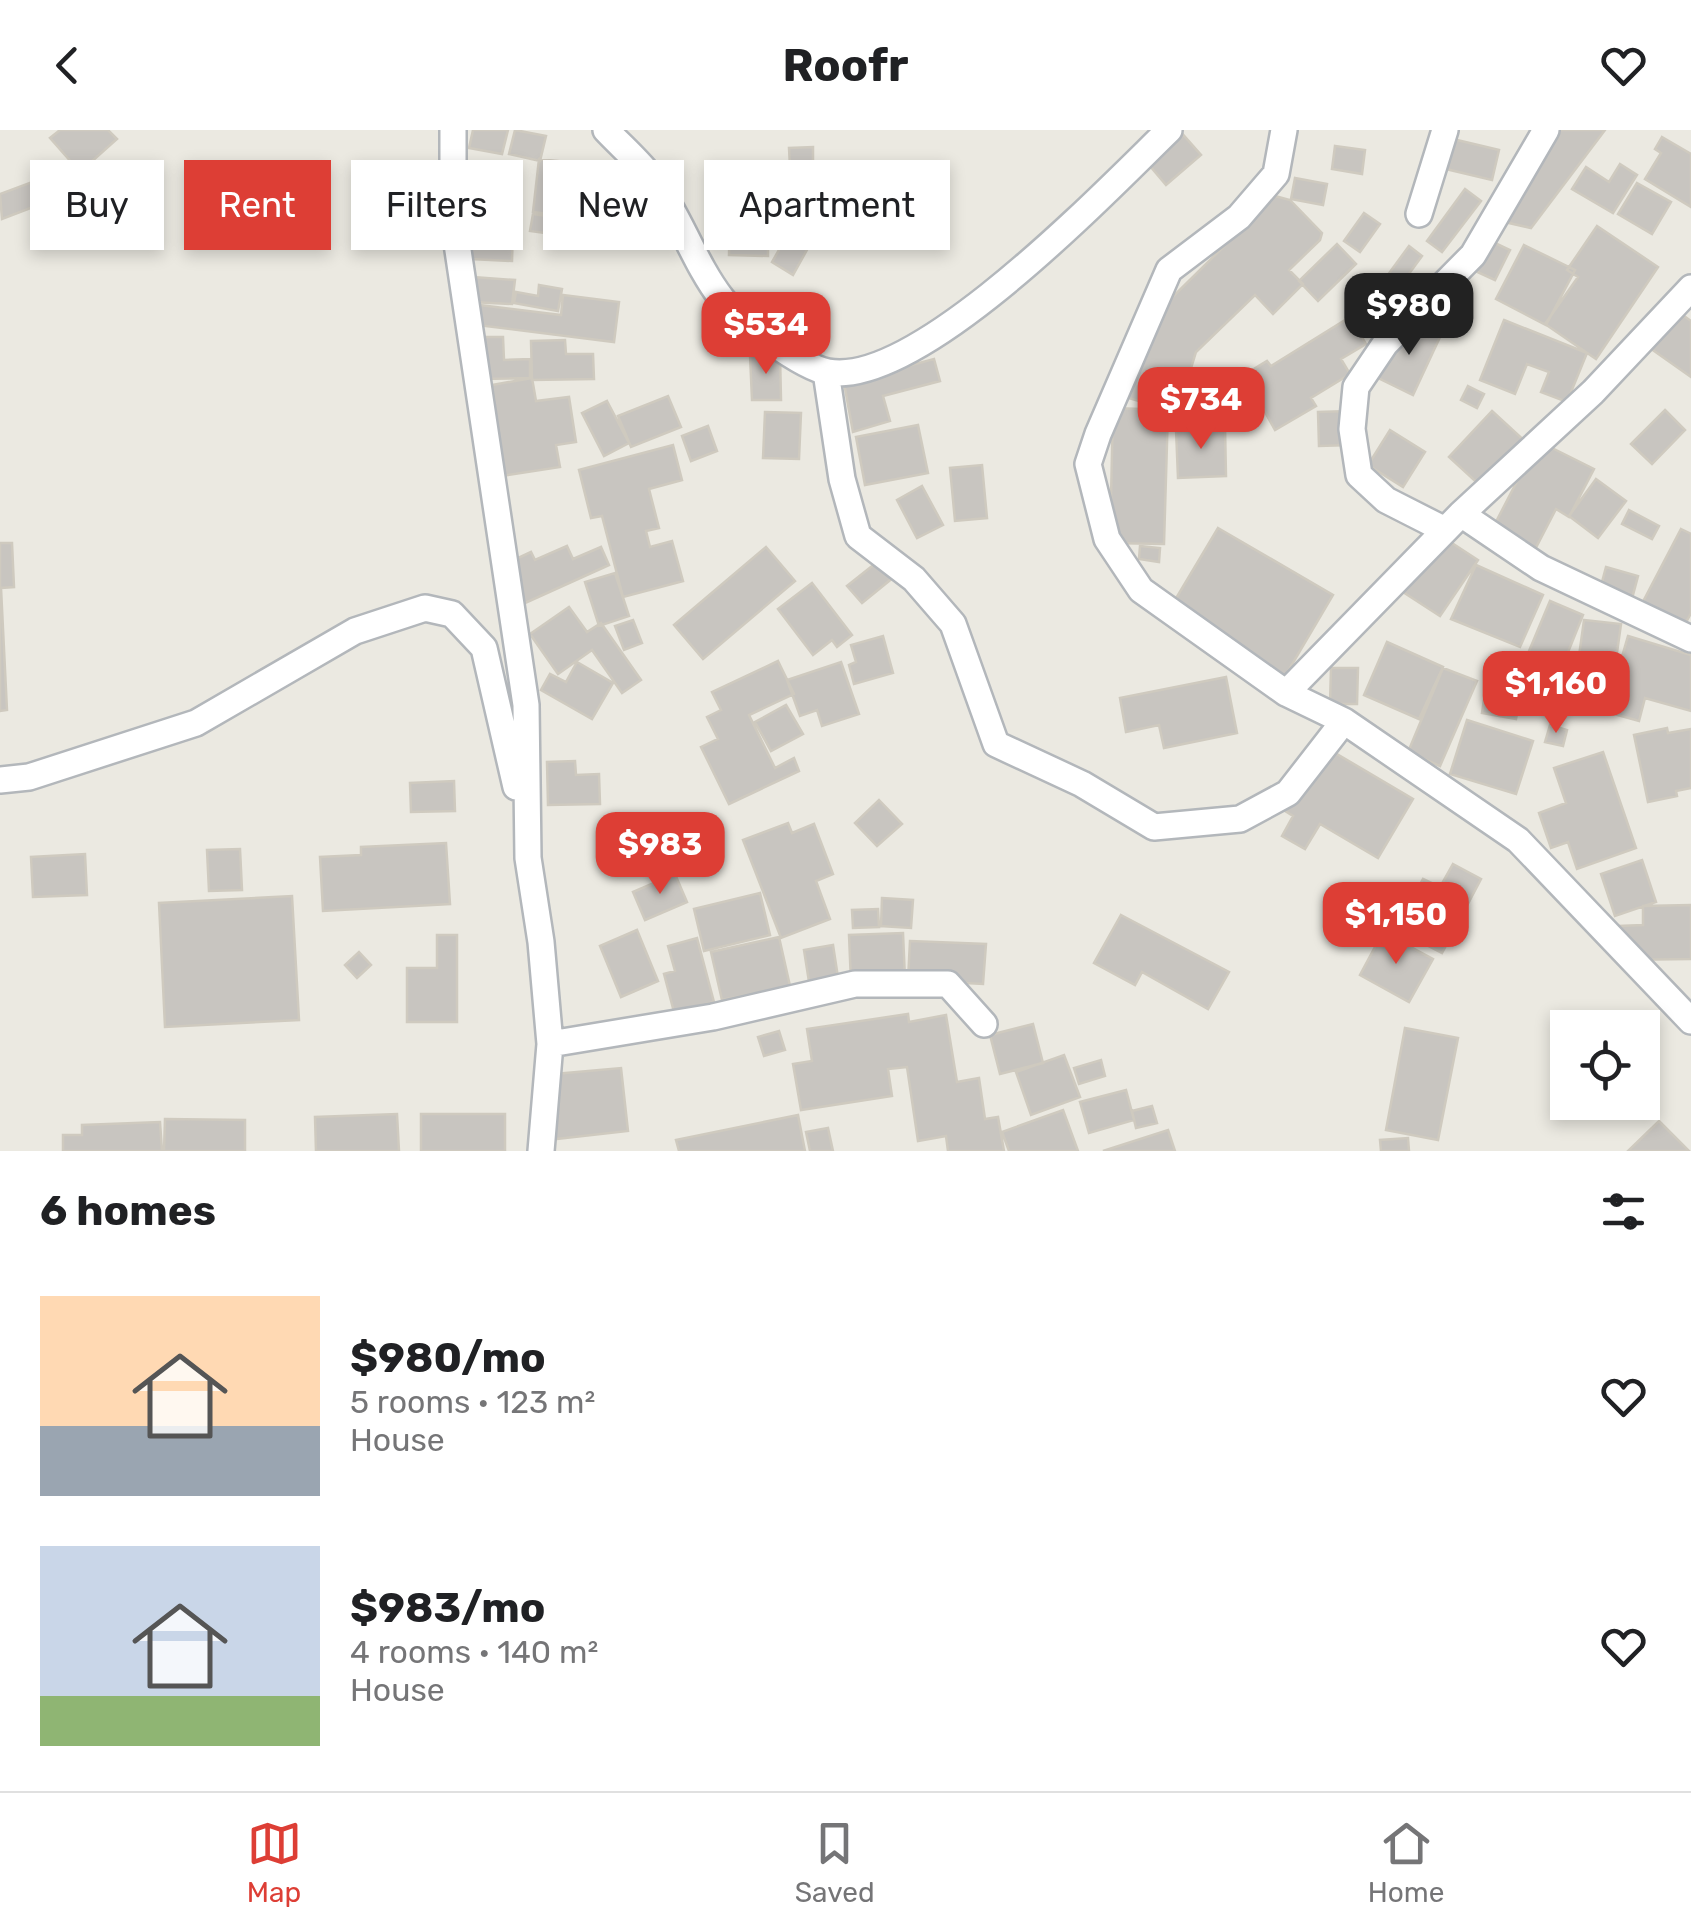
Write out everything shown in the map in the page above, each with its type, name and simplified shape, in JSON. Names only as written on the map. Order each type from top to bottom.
[{"type":"street","points":[[453,130],[454,216],[526,705],[528,831],[550,1044],[542,1151]]},
{"type":"street","points":[[606,130],[653,179],[722,300],[777,347],[826,372],[858,371],[887,363],[950,327],[1005,282],[1169,130]]},
{"type":"street","points":[[1284,130],[1276,174],[1239,216],[1169,270],[1088,464],[1106,539],[1141,590],[1286,693],[1344,722],[1518,840],[1691,1021]]},
{"type":"street","points":[[1420,214],[1445,130]]},
{"type":"street","points":[[1546,130],[1473,255],[1385,344],[1356,387],[1352,428],[1359,475],[1386,500],[1453,522],[1691,639]]},
{"type":"street","points":[[1286,693],[1453,522],[1593,392],[1691,288]]},
{"type":"street","points":[[826,372],[842,479],[858,536],[914,580],[953,624],[996,744],[1082,784],[1154,828],[1240,819],[1288,793],[1344,722]]},
{"type":"street","points":[[0,780],[29,777],[196,723],[355,630],[425,608],[452,614],[484,648],[528,831]]},
{"type":"street","points":[[550,1044],[713,1018],[855,984],[948,984],[984,1024]]},
{"type":"building","points":[[60,130],[108,130],[117,139],[93,160],[69,160],[50,138]]},
{"type":"building","points":[[473,130],[508,130],[502,154],[469,148]]},
{"type":"building","points":[[515,130],[546,136],[540,161],[509,154]]},
{"type":"building","points":[[1179,130],[1201,155],[1166,185],[1144,159]]},
{"type":"building","points":[[1537,130],[1605,130],[1531,228],[1496,220]]},
{"type":"building","points":[[1436,135],[1499,150],[1492,180],[1429,165]]},
{"type":"building","points":[[1662,137],[1691,154],[1691,207],[1645,179],[1661,153],[1655,149]]},
{"type":"building","points":[[1335,146],[1365,150],[1362,174],[1332,169]]},
{"type":"building","points":[[813,147],[813,160],[790,160],[789,148]]},
{"type":"building","points":[[539,159],[548,160],[543,160],[543,213],[533,212]]},
{"type":"building","points":[[1620,164],[1637,175],[1613,213],[1572,189],[1586,167],[1609,182]]},
{"type":"building","points":[[1295,178],[1327,184],[1323,205],[1291,199]]},
{"type":"building","points":[[30,183],[30,208],[2,219],[0,194]]},
{"type":"building","points":[[1637,183],[1671,202],[1652,234],[1618,214]]},
{"type":"building","points":[[1465,189],[1481,201],[1442,252],[1427,241]]},
{"type":"building","points":[[1275,196],[1290,200],[1322,233],[1320,240],[1289,270],[1303,284],[1273,314],[1255,295],[1196,352],[1184,391],[1166,409],[1115,394],[1134,335]]},
{"type":"building","points":[[1364,213],[1380,224],[1360,252],[1344,241]]},
{"type":"building","points":[[533,214],[543,216],[543,233],[530,231]]},
{"type":"building","points":[[1597,226],[1658,267],[1596,359],[1545,324],[1578,277],[1567,270]]},
{"type":"building","points":[[1478,235],[1510,250],[1495,280],[1464,266]]},
{"type":"building","points":[[1337,244],[1356,264],[1318,301],[1299,281]]},
{"type":"building","points":[[1524,245],[1575,270],[1546,325],[1496,299]]},
{"type":"building","points":[[1409,246],[1422,256],[1381,312],[1368,302]]},
{"type":"building","points":[[471,250],[512,250],[512,261],[471,259]]},
{"type":"building","points":[[729,250],[768,250],[768,256],[729,255]]},
{"type":"building","points":[[779,250],[807,250],[793,275],[772,262]]},
{"type":"building","points":[[473,277],[515,280],[512,304],[472,302]]},
{"type":"building","points":[[1443,282],[1468,301],[1448,328],[1422,309]]},
{"type":"building","points":[[539,285],[562,289],[558,311],[514,303],[516,292],[538,296]]},
{"type":"building","points":[[563,295],[619,302],[614,342],[477,325],[479,305],[561,315]]},
{"type":"building","points":[[1673,308],[1691,321],[1691,377],[1647,346]]},
{"type":"building","points":[[1350,317],[1366,344],[1341,359],[1350,374],[1311,398],[1316,406],[1275,430],[1260,403],[1249,410],[1231,383],[1267,361],[1271,366]]},
{"type":"building","points":[[1406,320],[1440,337],[1413,395],[1378,378]]},
{"type":"building","points":[[1504,320],[1587,353],[1567,402],[1541,392],[1549,372],[1527,364],[1515,394],[1480,380]]},
{"type":"building","points":[[478,337],[503,337],[504,360],[530,359],[530,378],[479,379]]},
{"type":"building","points":[[565,340],[566,354],[593,354],[594,379],[532,380],[531,341]]},
{"type":"building","points":[[780,354],[781,400],[752,400],[750,355]]},
{"type":"building","points":[[934,359],[940,381],[883,396],[890,421],[853,432],[844,383]]},
{"type":"building","points":[[532,378],[536,401],[569,397],[576,442],[556,445],[560,467],[489,478],[478,407],[495,403],[492,385]]},
{"type":"building","points":[[1468,386],[1484,394],[1477,408],[1461,400]]},
{"type":"building","points":[[668,396],[681,427],[631,447],[618,416]]},
{"type":"building","points":[[607,401],[629,443],[604,456],[582,413]]},
{"type":"building","points":[[1182,401],[1204,407],[1201,420],[1179,415]]},
{"type":"building","points":[[1113,408],[1168,410],[1164,544],[1110,543]]},
{"type":"building","points":[[1665,410],[1685,430],[1652,464],[1631,444]]},
{"type":"building","points":[[1350,411],[1351,445],[1319,446],[1318,412]]},
{"type":"building","points":[[1492,411],[1528,444],[1485,490],[1449,457]]},
{"type":"building","points":[[765,412],[801,413],[799,459],[763,458]]},
{"type":"building","points":[[918,425],[928,473],[865,485],[856,437]]},
{"type":"building","points":[[708,426],[717,451],[691,461],[682,436]]},
{"type":"building","points":[[1225,426],[1226,476],[1178,478],[1176,429]]},
{"type":"building","points":[[1390,430],[1425,452],[1403,487],[1368,465]]},
{"type":"building","points":[[1538,441],[1594,469],[1569,517],[1556,509],[1528,563],[1486,541]]},
{"type":"building","points":[[673,445],[682,480],[649,489],[659,528],[646,531],[650,547],[672,541],[683,581],[623,597],[602,516],[591,518],[579,470]]},
{"type":"building","points":[[982,465],[987,518],[955,521],[950,468]]},
{"type":"building","points":[[1596,479],[1626,501],[1598,538],[1569,516]]},
{"type":"building","points":[[922,486],[943,525],[917,538],[897,500]]},
{"type":"building","points":[[1629,510],[1659,526],[1652,539],[1622,524]]},
{"type":"building","points":[[1218,528],[1333,595],[1284,678],[1169,610]]},
{"type":"building","points":[[1429,528],[1478,560],[1440,616],[1392,585]]},
{"type":"building","points":[[1681,529],[1691,534],[1691,613],[1677,639],[1635,617]]},
{"type":"building","points":[[0,543],[12,543],[14,587],[1,588],[7,710],[0,711]]},
{"type":"building","points":[[567,546],[573,559],[601,547],[609,565],[525,603],[507,563],[531,552],[535,560]]},
{"type":"building","points":[[1140,546],[1160,548],[1159,562],[1139,559]]},
{"type":"building","points":[[766,547],[795,581],[703,659],[674,625]]},
{"type":"building","points":[[891,551],[905,568],[862,603],[847,586]]},
{"type":"building","points":[[1476,565],[1543,595],[1520,647],[1451,619]]},
{"type":"building","points":[[1606,567],[1638,576],[1629,610],[1597,601]]},
{"type":"building","points":[[615,573],[629,616],[599,626],[585,582]]},
{"type":"building","points":[[812,583],[852,635],[837,647],[832,640],[813,655],[778,609]]},
{"type":"building","points":[[1550,601],[1583,615],[1558,677],[1524,663]]},
{"type":"building","points":[[569,607],[587,632],[601,623],[641,680],[622,693],[592,650],[558,674],[530,634]]},
{"type":"building","points":[[633,620],[642,643],[624,650],[615,626]]},
{"type":"building","points":[[1584,620],[1621,624],[1616,660],[1579,656]]},
{"type":"building","points":[[883,636],[893,673],[854,684],[849,665],[856,662],[851,645]]},
{"type":"building","points":[[1628,636],[1691,655],[1691,711],[1645,698],[1639,721],[1606,712]]},
{"type":"building","points":[[1387,642],[1443,667],[1419,719],[1364,695]]},
{"type":"building","points":[[778,661],[794,694],[749,715],[775,768],[794,758],[799,771],[729,804],[701,747],[718,739],[707,717],[721,710],[712,692]]},
{"type":"building","points":[[577,662],[613,683],[592,719],[541,690],[550,674],[566,682]]},
{"type":"building","points":[[841,662],[859,714],[822,726],[817,710],[800,716],[787,680]]},
{"type":"building","points":[[1331,668],[1358,668],[1357,704],[1330,704]]},
{"type":"building","points":[[1443,668],[1477,681],[1440,766],[1408,752]]},
{"type":"building","points":[[1226,677],[1237,733],[1164,748],[1159,725],[1126,732],[1120,698]]},
{"type":"building","points":[[1486,685],[1521,692],[1516,719],[1482,713]]},
{"type":"building","points":[[786,705],[803,734],[771,751],[755,722]]},
{"type":"building","points":[[1467,720],[1533,741],[1516,794],[1450,774]]},
{"type":"building","points":[[1550,725],[1567,730],[1563,746],[1545,742]]},
{"type":"building","points":[[1667,728],[1668,733],[1691,729],[1691,788],[1676,791],[1677,796],[1648,802],[1634,735]]},
{"type":"building","points":[[1320,744],[1413,799],[1378,858],[1320,824],[1305,849],[1282,836],[1293,816],[1282,809]]},
{"type":"building","points":[[1603,752],[1636,848],[1577,869],[1568,842],[1551,848],[1539,813],[1566,803],[1554,768]]},
{"type":"building","points":[[575,761],[576,775],[599,774],[600,804],[548,805],[547,762]]},
{"type":"building","points":[[454,781],[455,811],[411,812],[410,783]]},
{"type":"building","points":[[879,800],[902,824],[877,846],[855,823]]},
{"type":"building","points":[[788,823],[792,833],[814,824],[833,874],[816,881],[830,919],[781,938],[743,840]]},
{"type":"building","points":[[446,843],[450,904],[323,911],[320,857],[361,855],[361,847]]},
{"type":"building","points":[[240,849],[242,890],[209,891],[207,850]]},
{"type":"building","points":[[85,854],[87,895],[33,897],[31,857]]},
{"type":"building","points":[[1642,860],[1656,902],[1615,916],[1601,874]]},
{"type":"building","points":[[1453,864],[1481,879],[1442,953],[1396,929],[1423,879],[1440,887]]},
{"type":"building","points":[[675,874],[687,902],[645,920],[633,892]]},
{"type":"building","points":[[760,893],[770,935],[704,951],[694,909]]},
{"type":"building","points":[[292,896],[299,1020],[165,1027],[159,903]]},
{"type":"building","points":[[882,898],[913,900],[911,928],[881,926]]},
{"type":"building","points":[[1691,905],[1691,959],[1619,960],[1619,926],[1643,925],[1643,906]]},
{"type":"building","points":[[878,909],[879,927],[853,928],[852,910]]},
{"type":"building","points":[[1121,915],[1229,972],[1208,1009],[1142,972],[1135,985],[1094,963]]},
{"type":"building","points":[[637,930],[658,981],[621,997],[600,946]]},
{"type":"building","points":[[1383,932],[1433,959],[1409,1002],[1360,975]]},
{"type":"building","points":[[903,933],[905,979],[851,982],[849,935]]},
{"type":"building","points":[[437,935],[457,935],[457,1022],[407,1022],[407,968],[437,968]]},
{"type":"building","points":[[779,937],[790,986],[722,1000],[711,952]]},
{"type":"building","points":[[697,938],[714,1002],[674,1012],[664,974],[675,971],[668,946]]},
{"type":"building","points":[[910,941],[986,944],[983,984],[908,980]]},
{"type":"building","points":[[833,945],[839,984],[810,988],[804,950]]},
{"type":"building","points":[[359,952],[371,965],[357,978],[345,965]]},
{"type":"building","points":[[908,1014],[909,1022],[946,1015],[957,1082],[979,1078],[985,1119],[998,1117],[1004,1151],[948,1151],[946,1136],[918,1141],[907,1067],[888,1069],[892,1096],[801,1110],[793,1064],[812,1061],[807,1029]]},
{"type":"building","points":[[1033,1024],[1043,1063],[1000,1074],[990,1035]]},
{"type":"building","points":[[1405,1028],[1458,1038],[1438,1140],[1386,1130]]},
{"type":"building","points":[[779,1031],[785,1050],[764,1056],[758,1037]]},
{"type":"building","points":[[1064,1055],[1080,1097],[1031,1115],[1016,1072]]},
{"type":"building","points":[[1101,1060],[1105,1076],[1079,1084],[1074,1068]]},
{"type":"building","points":[[621,1068],[628,1131],[547,1140],[544,1075]]},
{"type":"building","points":[[1126,1090],[1134,1120],[1089,1133],[1080,1102]]},
{"type":"building","points":[[1152,1106],[1157,1123],[1136,1128],[1132,1111]]},
{"type":"building","points":[[1063,1110],[1078,1151],[1009,1151],[1002,1132]]},
{"type":"building","points":[[397,1114],[399,1151],[316,1151],[315,1117]]},
{"type":"building","points":[[421,1114],[505,1114],[505,1151],[421,1151]]},
{"type":"building","points":[[798,1115],[805,1151],[679,1151],[676,1140]]},
{"type":"building","points":[[165,1119],[245,1120],[245,1151],[164,1151]]},
{"type":"building","points":[[1659,1121],[1689,1151],[1628,1151]]},
{"type":"building","points":[[160,1122],[162,1151],[63,1151],[63,1135],[82,1135],[82,1125]]},
{"type":"building","points":[[828,1128],[833,1151],[810,1151],[806,1132]]},
{"type":"building","points":[[1168,1130],[1175,1151],[1103,1151]]},
{"type":"building","points":[[1408,1138],[1409,1151],[1381,1151],[1380,1140]]}]
